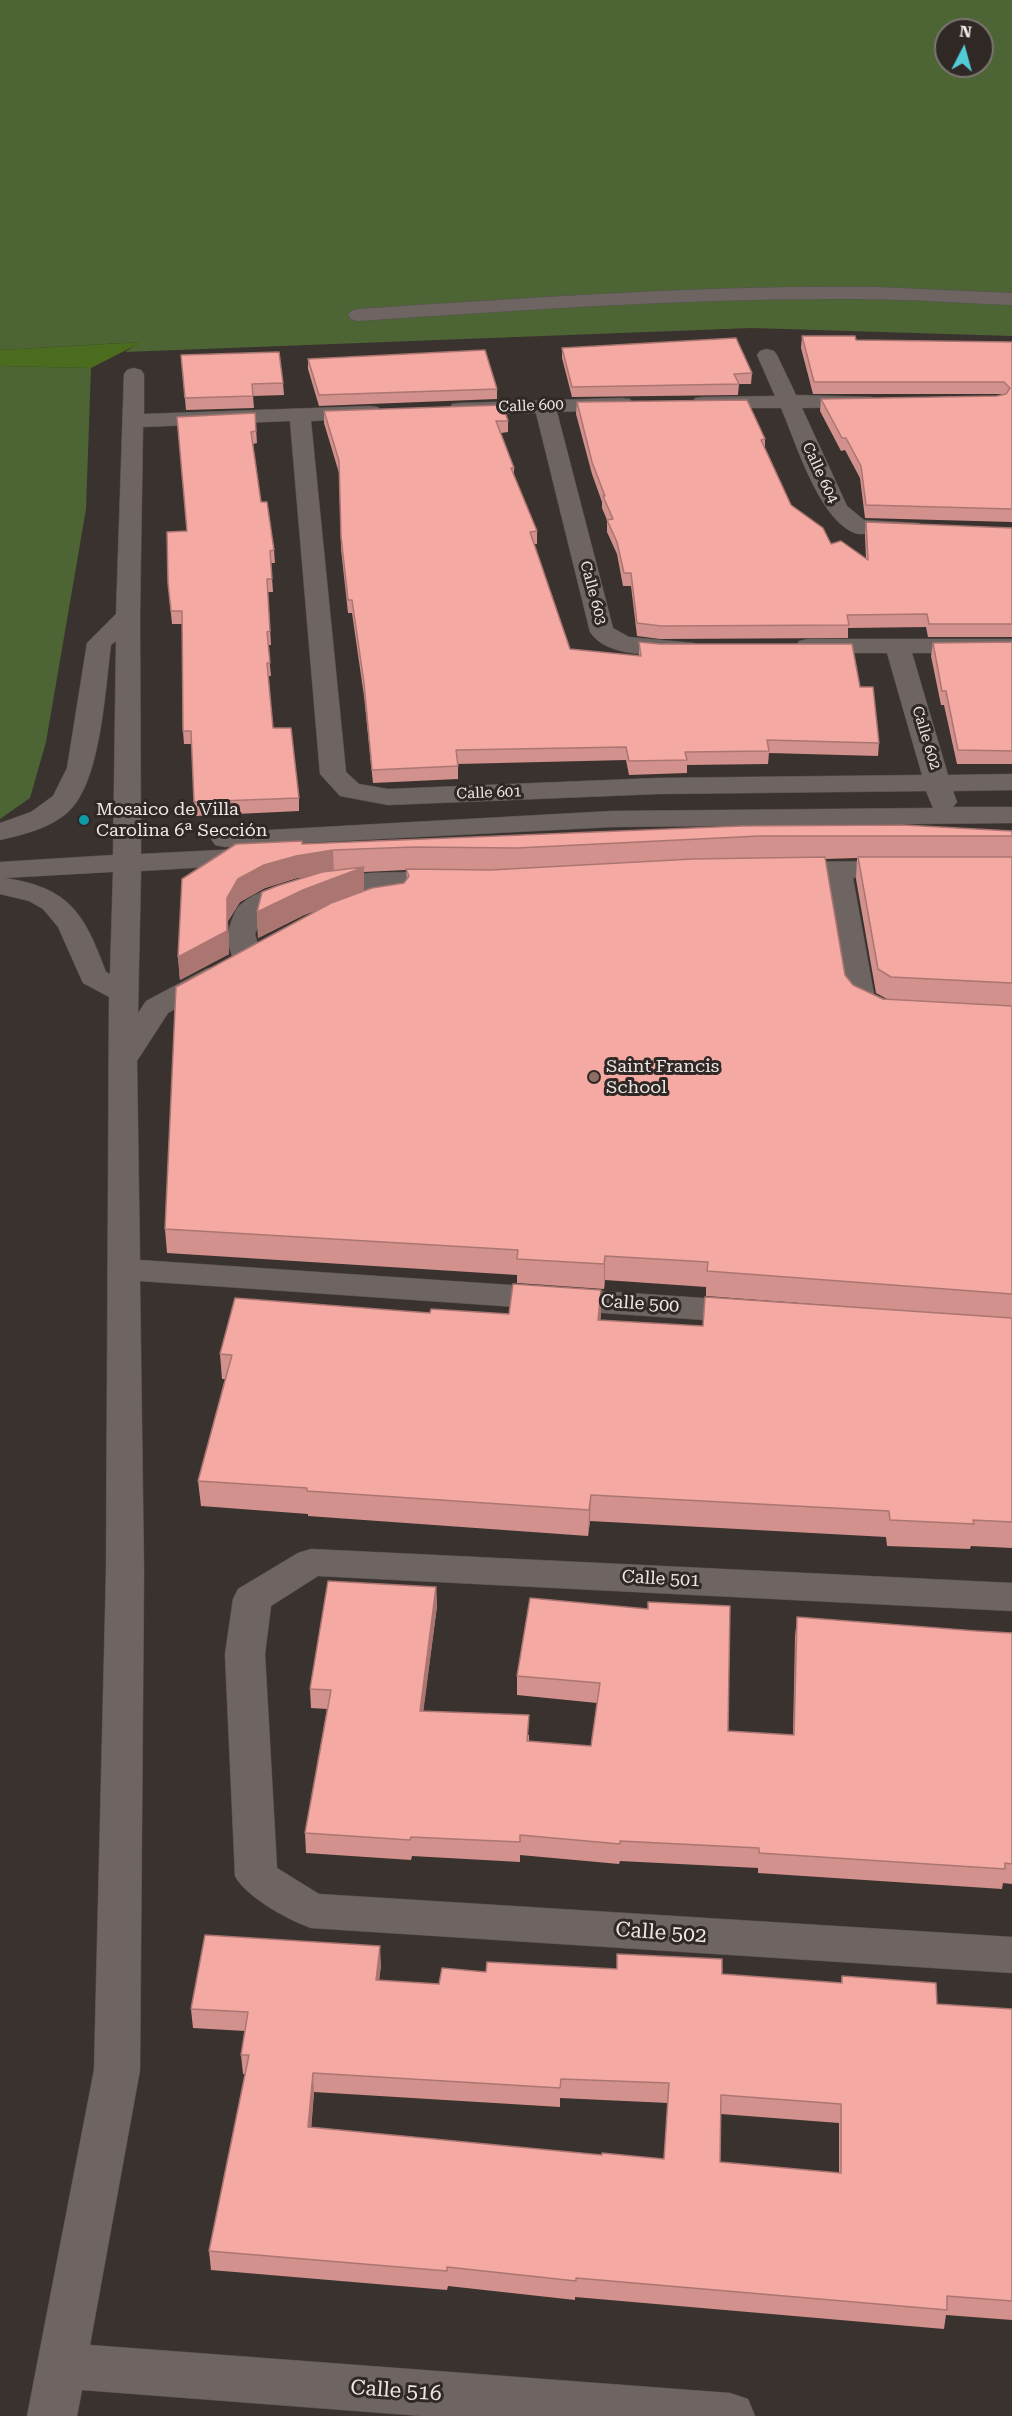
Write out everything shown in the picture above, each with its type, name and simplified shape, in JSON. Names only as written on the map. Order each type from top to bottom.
[{"type":"street","points":[[358,315],[584,300],[724,295],[832,293],[1012,299]]},
{"type":"street","name":"Calle 604","points":[[767,355],[837,509],[858,527],[929,529]]},
{"type":"street","points":[[52,2416],[117,2070],[125,1572],[122,1060],[128,853],[128,616],[134,374]]},
{"type":"street","points":[[683,404],[891,401]]},
{"type":"street","name":"Calle 600","points":[[440,410],[637,404]]},
{"type":"street","name":"Calle 603","points":[[545,406],[602,632],[624,644],[660,648],[707,648]]},
{"type":"street","points":[[132,421],[393,411]]},
{"type":"street","name":"Calle 601","points":[[300,415],[333,774],[350,790],[388,797],[658,786],[1012,782]]},
{"type":"street","points":[[0,832],[41,818],[58,807],[65,799],[80,768],[99,643],[128,616]]},
{"type":"street","name":"Calle 602","points":[[897,645],[939,782],[948,824]]},
{"type":"street","points":[[790,646],[1012,646]]},
{"type":"street","points":[[0,849],[128,853],[708,835],[948,824],[1012,815]]},
{"type":"street","points":[[948,824],[1012,833]]},
{"type":"street","points":[[0,870],[128,853]]},
{"type":"street","points":[[756,870],[933,869]]},
{"type":"street","points":[[838,870],[860,998],[881,1011],[917,1013]]},
{"type":"street","points":[[122,1060],[157,1007],[258,953],[241,934],[250,911],[291,891],[400,881],[479,883],[366,902],[339,912]]},
{"type":"street","points":[[0,886],[38,895],[59,907],[75,927],[93,977],[125,994]]},
{"type":"street","name":"Calle 500","points":[[124,1269],[774,1314]]},
{"type":"street","name":"Calle 501","points":[[311,1911],[256,1876],[245,1654],[252,1599],[311,1562],[1012,1597]]},
{"type":"street","name":"Calle 502","points":[[311,1911],[1012,1955]]},
{"type":"street","name":"Calle 516","points":[[62,2366],[730,2416]]},
{"type":"green space","points":[[0,0],[1012,0],[1012,336],[752,328],[125,352],[140,342],[0,350]]},
{"type":"green space","points":[[142,342],[91,368],[0,366],[0,350]]},
{"type":"green space","points":[[0,366],[91,368],[86,509],[46,742],[30,798],[0,819]]},
{"type":"building","points":[[802,336],[855,336],[856,340],[1012,342],[1012,509],[866,505],[861,466],[846,438],[842,438],[821,399],[997,396],[1006,394],[1010,388],[1004,382],[814,382]]},
{"type":"building","points":[[736,338],[752,373],[734,374],[739,384],[572,387],[562,348]]},
{"type":"building","points":[[485,350],[497,389],[319,395],[308,359]]},
{"type":"building","points":[[279,352],[283,383],[252,384],[253,396],[185,398],[181,355]]},
{"type":"building","points":[[747,400],[765,439],[761,440],[791,505],[823,528],[831,544],[841,541],[868,560],[866,522],[1012,528],[1012,624],[929,624],[927,614],[847,615],[849,625],[661,626],[637,623],[631,573],[624,573],[617,542],[607,520],[613,519],[592,462],[577,402]]},
{"type":"building","points":[[503,405],[508,421],[496,421],[514,468],[511,468],[537,531],[530,532],[570,649],[641,656],[639,642],[660,644],[852,644],[860,687],[873,687],[879,743],[767,740],[769,751],[685,752],[687,760],[629,761],[626,747],[456,750],[458,766],[372,770],[364,683],[352,600],[348,600],[341,536],[339,461],[324,411]]},
{"type":"building","points":[[255,413],[256,431],[251,432],[261,502],[267,502],[274,550],[270,551],[272,579],[267,579],[270,631],[267,632],[270,663],[267,663],[273,728],[291,728],[299,798],[194,802],[191,731],[183,731],[182,611],[171,611],[168,583],[167,532],[187,531],[177,417]]},
{"type":"building","points":[[1012,642],[1012,751],[958,750],[946,691],[942,691],[933,643]]},
{"type":"building","points":[[903,825],[1012,831],[1012,836],[759,836],[517,848],[413,847],[333,850],[296,856],[264,865],[238,879],[227,898],[227,931],[178,957],[182,879],[236,844],[302,841],[302,844],[741,826]]},
{"type":"building","name":"Saint Francis School","points":[[825,857],[845,975],[853,985],[883,999],[1012,1006],[1012,1294],[707,1271],[708,1262],[605,1256],[604,1264],[517,1259],[518,1250],[165,1229],[176,987],[331,903],[372,888],[404,883],[409,876],[406,869],[490,870],[693,859]]},
{"type":"building","points":[[858,857],[1012,857],[1012,983],[891,977],[878,969]]},
{"type":"building","points":[[364,867],[303,890],[257,912],[262,892],[322,872]]},
{"type":"building","points":[[513,1284],[601,1290],[598,1320],[703,1326],[705,1297],[1012,1318],[1012,1522],[973,1520],[974,1524],[890,1520],[889,1511],[591,1495],[589,1510],[307,1491],[307,1488],[198,1481],[232,1355],[220,1354],[235,1298],[430,1313],[431,1309],[509,1314]]},
{"type":"building","points":[[328,1581],[436,1587],[420,1711],[529,1715],[527,1741],[591,1746],[600,1683],[517,1676],[530,1598],[648,1609],[648,1602],[730,1606],[728,1731],[794,1735],[797,1617],[1012,1633],[1012,1864],[1005,1863],[1005,1869],[759,1853],[759,1848],[620,1841],[620,1844],[520,1835],[520,1842],[411,1837],[410,1840],[305,1833],[331,1690],[310,1689]]},
{"type":"building","points":[[205,1935],[380,1946],[376,1980],[439,1984],[442,1968],[486,1972],[487,1962],[617,1969],[617,1954],[722,1959],[722,1974],[842,1983],[842,1976],[936,1983],[937,2004],[1012,2009],[1012,2301],[947,2296],[947,2310],[576,2278],[576,2281],[447,2267],[447,2271],[209,2251],[249,2055],[241,2055],[248,2012],[191,2009]],"holes":[[[313,2073],[560,2088],[561,2079],[669,2083],[664,2159],[308,2127]],[[721,2095],[841,2104],[841,2173],[720,2162]]]},
{"type":"place","name":"Mosaico de Villa Carolina 6ª Sección","points":[[84,820]]},
{"type":"place","name":"Saint Francis School","points":[[594,1077]]}]
